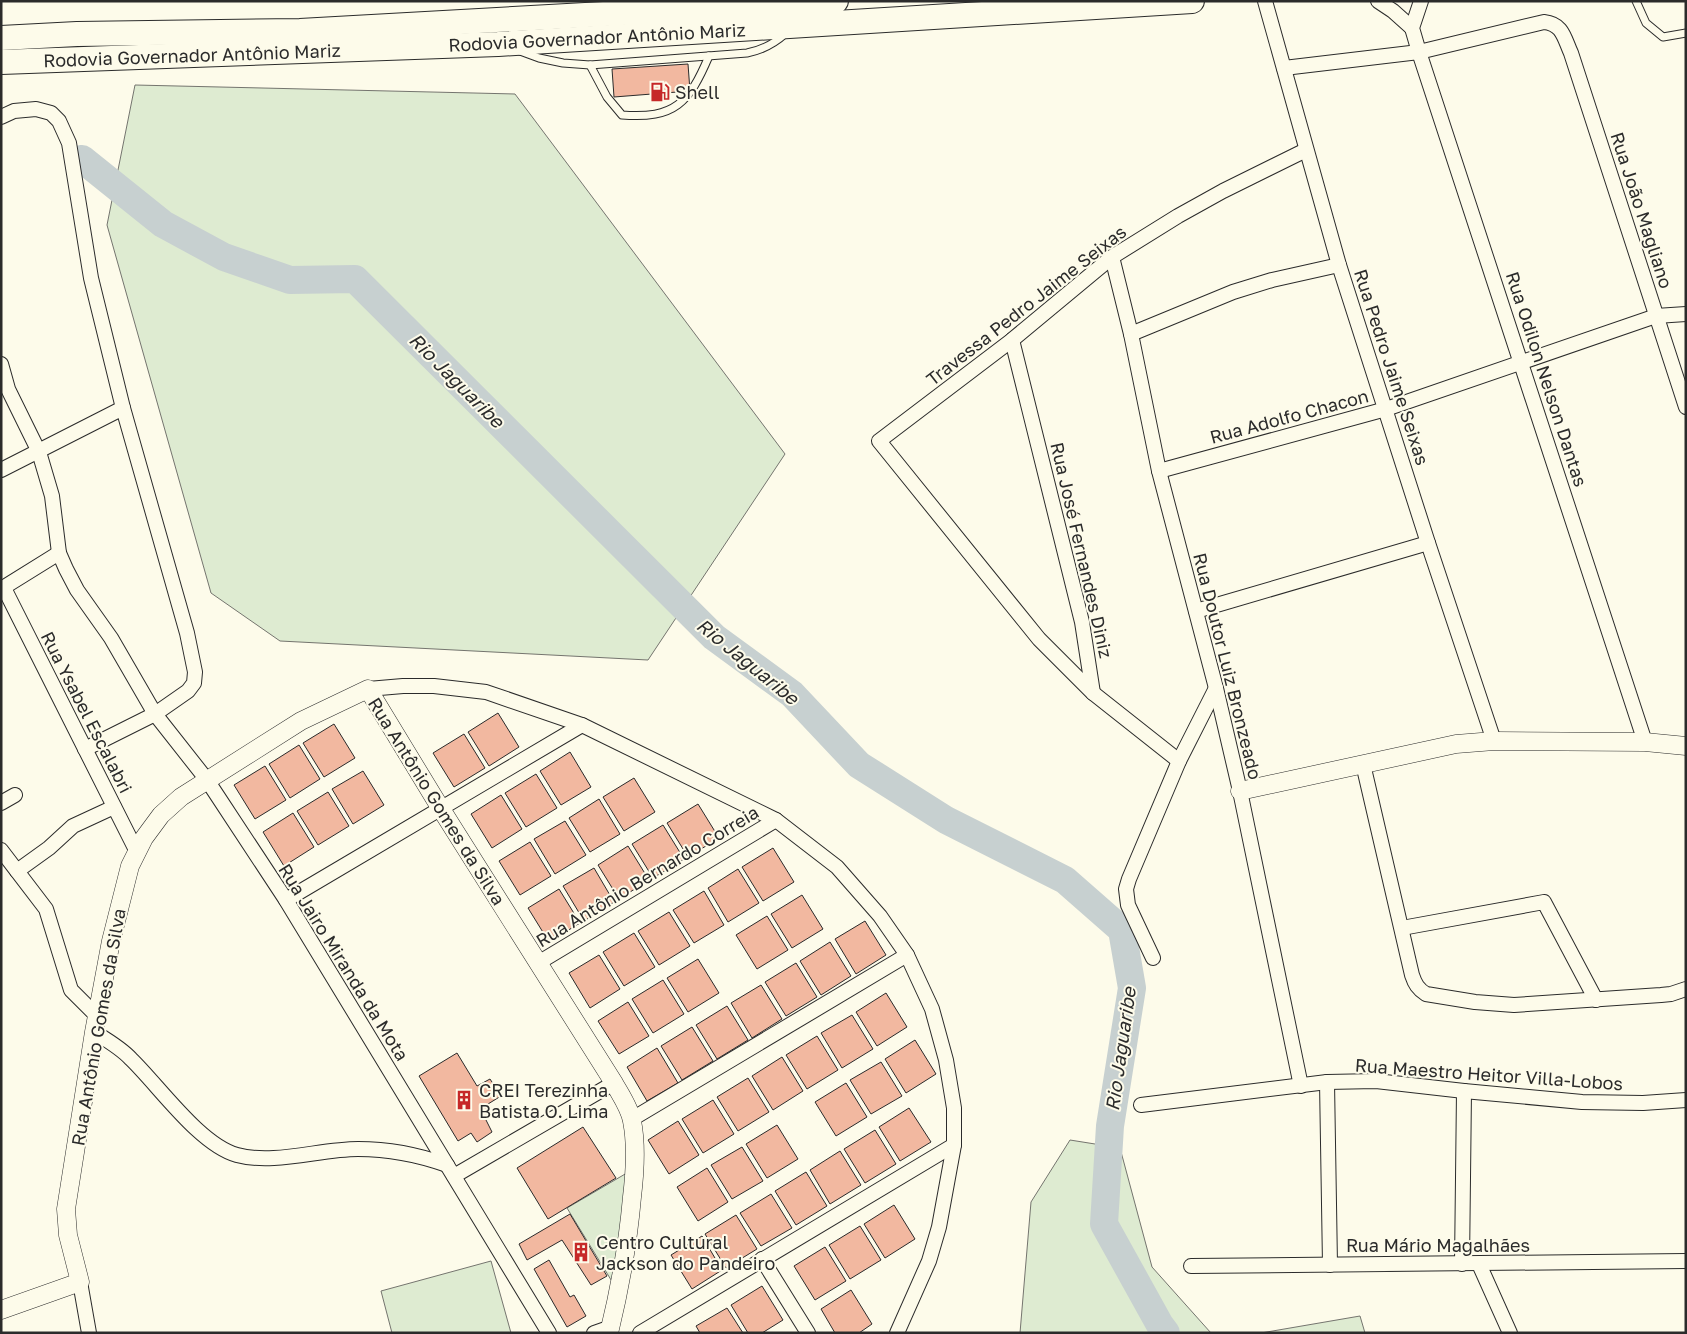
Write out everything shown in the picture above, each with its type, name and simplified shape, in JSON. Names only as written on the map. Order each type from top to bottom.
[{"type":"highway","name":"Rodovia Governador Antônio Mariz","points":[[1,38],[77,34],[310,31],[721,5],[836,1]]},
{"type":"highway","name":"Rodovia Governador Antônio Mariz","points":[[1,62],[498,44],[1192,1]]},
{"type":"street","name":"Rua Pedro Jaime Seixas","points":[[1265,1],[1339,264],[1428,543],[1494,741]]},
{"type":"street","points":[[1378,1],[1412,28],[1420,1]]},
{"type":"street","name":"Rua João Magliano","points":[[1284,68],[1419,52],[1544,22],[1554,23],[1561,30],[1571,53],[1686,407]]},
{"type":"street","name":"Rua Odilon Nelson Dantas","points":[[1412,28],[1645,742]]},
{"type":"street","points":[[1,117],[14,111],[36,110],[51,113],[64,129],[70,144],[91,278],[123,408],[186,632],[195,672],[194,683],[188,691],[155,714],[85,749]]},
{"type":"street","name":"Travessa Pedro Jaime Seixas","points":[[1093,693],[1040,639],[879,442],[1012,340],[1112,257],[1208,199],[1306,150]]},
{"type":"street","name":"Rua Doutor Luiz Bronzeado","points":[[1112,257],[1159,471],[1216,688],[1240,791],[1301,1086]]},
{"type":"street","points":[[1130,334],[1234,292],[1272,280],[1339,264]]},
{"type":"street","name":"Rua Adolfo Chacon","points":[[1159,471],[1386,409],[1656,316],[1686,314]]},
{"type":"street","name":"Rua José Fernandes Diniz","points":[[1012,340],[1082,622],[1093,693]]},
{"type":"street","name":"Rua Jairo Miranda da Mota","points":[[1,364],[8,389],[39,452],[52,496],[59,553],[66,569],[111,638],[155,714],[207,780],[286,900],[550,1333]]},
{"type":"street","points":[[1,470],[123,408]]},
{"type":"street","points":[[1196,611],[1428,543]]},
{"type":"street","points":[[3,588],[59,553]]},
{"type":"street","name":"Rua Ysabel Escalabri","points":[[3,588],[137,852]]},
{"type":"street","points":[[368,689],[426,686],[486,692],[582,725],[776,820],[837,867],[880,916],[906,955],[932,1009],[946,1060],[954,1108],[954,1145],[939,1227],[929,1262],[897,1333]]},
{"type":"street","points":[[1152,958],[1128,905],[1126,889],[1179,761],[1216,688]]},
{"type":"street","name":"Rua Antônio Gomes da Silva","points":[[80,1282],[70,1244],[66,1209],[111,941],[130,866],[144,838],[161,814],[181,797],[301,721],[368,689],[441,810],[614,1083],[632,1119],[635,1144],[630,1222],[620,1290],[605,1331]]},
{"type":"street","points":[[1093,693],[1179,761]]},
{"type":"street","points":[[286,900],[582,725]]},
{"type":"street","points":[[1240,791],[1456,744],[1494,741],[1645,742],[1686,746]]},
{"type":"street","points":[[1364,764],[1412,975],[1415,984],[1426,994],[1475,1002],[1514,1005],[1666,995],[1686,989]]},
{"type":"street","points":[[1,802],[15,795]]},
{"type":"street","points":[[17,871],[49,848],[73,826],[114,807]]},
{"type":"street","name":"Rua Antônio Bernardo Correia","points":[[538,964],[776,820]]},
{"type":"street","points":[[1,850],[46,909],[71,990],[96,1024],[115,1046],[130,1058],[204,1136],[236,1155],[275,1157],[358,1149],[410,1154],[451,1170],[614,1083]]},
{"type":"street","points":[[1402,928],[1544,902],[1596,1000]]},
{"type":"street","points":[[632,1119],[906,955]]},
{"type":"street","name":"Rua Maestro Heitor Villa-Lobos","points":[[1141,1105],[1327,1082],[1376,1080],[1464,1091],[1582,1102],[1642,1103],[1686,1100]]},
{"type":"street","points":[[1327,1082],[1330,1265]]},
{"type":"street","points":[[1462,1264],[1464,1091]]},
{"type":"street","points":[[640,1333],[954,1145]]},
{"type":"street","points":[[762,1259],[808,1333]]},
{"type":"street","name":"Rua Mário Magalhães","points":[[1191,1266],[1686,1261]]},
{"type":"street","points":[[1479,1264],[1510,1333]]},
{"type":"street","points":[[1,1310],[80,1282],[89,1333]]},
{"type":"lane","points":[[1636,1],[1646,22],[1663,37],[1686,33]]},
{"type":"lane","points":[[498,44],[540,58],[563,63],[590,65],[747,53],[761,50],[775,43],[795,26]]},
{"type":"lane","points":[[590,65],[607,97],[622,115],[643,117],[670,111],[687,98],[699,80],[709,56]]},
{"type":"green space","points":[[135,85],[515,94],[785,454],[648,660],[280,641],[211,593],[107,225]]},
{"type":"green space","points":[[1070,1140],[1120,1148],[1152,1267],[1211,1333],[1020,1333],[1031,1202]]},
{"type":"green space","points":[[632,1170],[616,1288],[567,1208]]},
{"type":"green space","points":[[491,1261],[511,1333],[392,1333],[381,1291]]},
{"type":"green space","points":[[1360,1316],[1365,1333],[1261,1333]]},
{"type":"building","points":[[688,64],[690,91],[614,97],[612,69]]},
{"type":"building","points":[[498,713],[519,747],[489,766],[468,732]]},
{"type":"building","points":[[334,724],[355,758],[324,777],[303,743]]},
{"type":"building","points":[[464,734],[485,768],[454,787],[433,753]]},
{"type":"building","points":[[299,745],[320,779],[290,798],[269,764]]},
{"type":"building","points":[[570,752],[591,787],[561,805],[540,771]]},
{"type":"building","points":[[265,766],[286,800],[255,819],[234,785]]},
{"type":"building","points":[[363,771],[384,805],[353,824],[332,789]]},
{"type":"building","points":[[536,774],[557,808],[526,827],[505,793]]},
{"type":"building","points":[[634,778],[655,812],[624,831],[603,797]]},
{"type":"building","points":[[328,792],[349,826],[318,845],[297,811]]},
{"type":"building","points":[[501,795],[522,829],[492,848],[471,814]]},
{"type":"building","points":[[599,799],[620,834],[590,852],[569,818]]},
{"type":"building","points":[[698,804],[719,838],[688,857],[667,823]]},
{"type":"building","points":[[293,813],[314,847],[284,866],[263,832]]},
{"type":"building","points":[[565,821],[586,855],[555,874],[534,839]]},
{"type":"building","points":[[663,825],[684,859],[653,878],[632,844]]},
{"type":"building","points":[[530,842],[551,876],[520,895],[499,861]]},
{"type":"building","points":[[628,846],[649,880],[619,899],[598,865]]},
{"type":"building","points":[[773,848],[794,882],[763,901],[742,867]]},
{"type":"building","points":[[594,868],[614,902],[584,921],[563,886]]},
{"type":"building","points":[[738,869],[759,903],[728,922],[708,888]]},
{"type":"building","points":[[559,889],[580,923],[549,942],[528,908]]},
{"type":"building","points":[[704,891],[724,925],[694,943],[673,910]]},
{"type":"building","points":[[802,895],[823,929],[792,948],[771,914]]},
{"type":"building","points":[[669,912],[690,946],[659,965],[638,931]]},
{"type":"building","points":[[767,916],[788,950],[757,969],[736,935]]},
{"type":"building","points":[[865,921],[886,955],[856,974],[835,939]]},
{"type":"building","points":[[634,933],[655,967],[624,986],[603,952]]},
{"type":"building","points":[[830,942],[851,976],[821,995],[800,961]]},
{"type":"building","points":[[599,955],[620,989],[590,1008],[569,973]]},
{"type":"building","points":[[698,959],[719,993],[688,1012],[667,978]]},
{"type":"building","points":[[796,963],[817,997],[786,1016],[765,982]]},
{"type":"building","points":[[663,980],[684,1014],[653,1033],[632,999]]},
{"type":"building","points":[[761,985],[782,1019],[752,1038],[731,1003]]},
{"type":"building","points":[[886,993],[907,1027],[877,1046],[856,1012]]},
{"type":"building","points":[[628,1002],[649,1036],[619,1054],[598,1021]]},
{"type":"building","points":[[727,1006],[748,1040],[717,1059],[696,1025]]},
{"type":"building","points":[[852,1015],[873,1049],[842,1068],[821,1033]]},
{"type":"building","points":[[692,1027],[713,1061],[682,1080],[661,1046]]},
{"type":"building","points":[[817,1036],[838,1070],[807,1089],[786,1055]]},
{"type":"building","points":[[915,1040],[936,1074],[906,1093],[885,1059]]},
{"type":"building","points":[[657,1048],[678,1083],[647,1101],[627,1067]]},
{"type":"building","name":"CREI Terezinha Batista O. Lima","points":[[457,1053],[477,1086],[490,1079],[501,1096],[488,1104],[493,1114],[485,1118],[492,1132],[477,1142],[471,1133],[458,1141],[419,1076]]},
{"type":"building","points":[[782,1057],[803,1091],[773,1110],[752,1076]]},
{"type":"building","points":[[881,1062],[902,1096],[871,1114],[850,1080]]},
{"type":"building","points":[[748,1078],[769,1112],[738,1131],[717,1097]]},
{"type":"building","points":[[846,1083],[867,1117],[836,1136],[815,1102]]},
{"type":"building","points":[[713,1100],[734,1134],[703,1153],[682,1119]]},
{"type":"building","points":[[909,1108],[931,1142],[900,1161],[879,1127]]},
{"type":"building","points":[[678,1121],[699,1155],[669,1174],[648,1140]]},
{"type":"building","points":[[777,1125],[798,1159],[767,1178],[746,1144]]},
{"type":"building","points":[[583,1127],[616,1178],[548,1219],[517,1168]]},
{"type":"building","points":[[875,1130],[896,1164],[865,1183],[844,1149]]},
{"type":"building","points":[[742,1147],[763,1181],[732,1199],[711,1165]]},
{"type":"building","points":[[840,1151],[861,1185],[830,1204],[810,1170]]},
{"type":"building","points":[[707,1168],[728,1202],[698,1221],[677,1187]]},
{"type":"building","points":[[806,1172],[827,1206],[796,1225],[775,1191]]},
{"type":"building","points":[[771,1194],[792,1228],[761,1246],[740,1213]]},
{"type":"building","points":[[894,1205],[915,1239],[885,1258],[864,1224]]},
{"type":"building","name":"Centro Cultural Jackson do Pandeiro","points":[[570,1214],[607,1276],[591,1285],[562,1240],[527,1260],[519,1244]]},
{"type":"building","points":[[736,1215],[757,1249],[726,1268],[705,1234]]},
{"type":"building","points":[[860,1226],[881,1260],[850,1279],[829,1245]]},
{"type":"building","points":[[702,1236],[722,1270],[692,1289],[671,1255]]},
{"type":"building","points":[[825,1247],[846,1281],[815,1300],[794,1266]]},
{"type":"building","points":[[549,1260],[570,1297],[574,1295],[586,1316],[567,1327],[534,1269]]},
{"type":"building","points":[[762,1286],[783,1320],[762,1333],[748,1333],[731,1305]]},
{"type":"building","points":[[851,1290],[872,1324],[859,1333],[835,1333],[821,1309]]},
{"type":"building","points":[[727,1308],[743,1333],[700,1333],[696,1326]]},
{"type":"waterway","name":"Rio Jaguaribe","points":[[82,159],[163,224],[224,257],[290,280],[355,279],[714,637],[792,694],[859,765],[946,820],[1065,880],[1122,930],[1132,988],[1110,1126],[1104,1224],[1166,1333]]},
{"type":"place","name":"Shell","points":[[660,92]]},
{"type":"place","name":"CREI Terezinha Batista O. Lima","points":[[464,1100]]},
{"type":"place","name":"Centro Cultural Jackson do Pandeiro","points":[[581,1252]]}]
